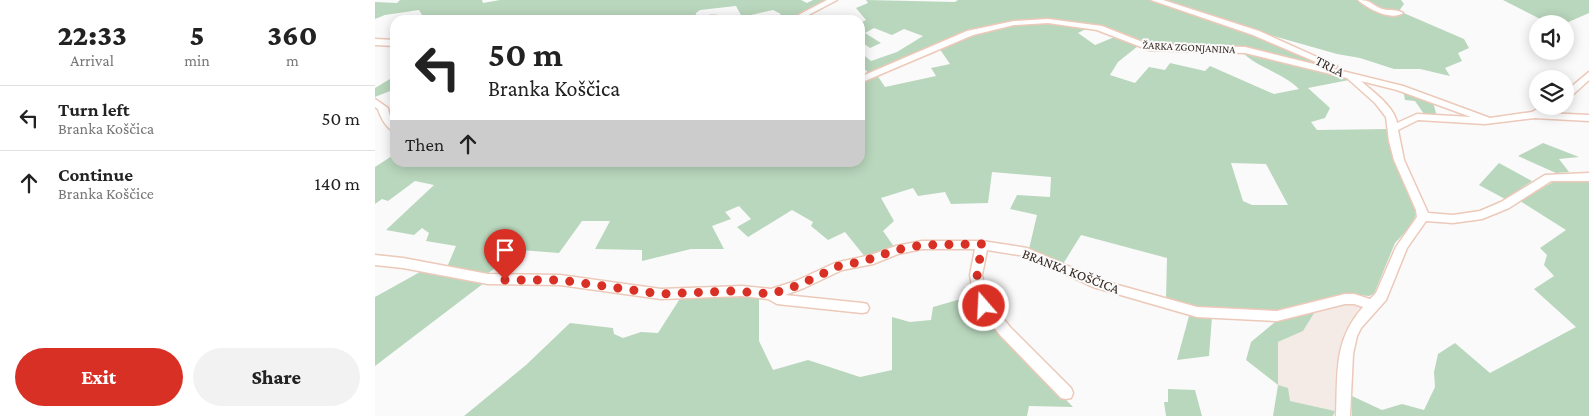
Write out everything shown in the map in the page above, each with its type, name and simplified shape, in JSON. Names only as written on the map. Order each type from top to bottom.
[{"type":"street","points":[[803,15],[833,0]]},
{"type":"street","name":"TRLA","points":[[1155,0],[1263,36],[1349,75],[1366,89],[1388,113],[1393,128],[1393,141],[1399,160],[1422,210],[1423,217]]},
{"type":"street","points":[[1362,0],[1380,10],[1399,13]]},
{"type":"street","name":"ŽARKA ZGONJANINA","points":[[865,78],[970,33],[1014,22],[1048,21],[1099,28],[1143,46],[1245,50],[1349,75]]},
{"type":"street","points":[[375,42],[390,43]]},
{"type":"street","points":[[1349,75],[1411,91],[1490,120]]},
{"type":"street","points":[[1574,89],[1589,75]]},
{"type":"street","points":[[375,102],[383,108],[384,115],[390,123]]},
{"type":"street","points":[[1393,128],[1417,117],[1490,120],[1529,115]]},
{"type":"street","points":[[1548,115],[1589,118]]},
{"type":"street","points":[[1343,416],[1346,354],[1350,336],[1356,324],[1384,290],[1402,247],[1423,217],[1453,218],[1482,215],[1505,205],[1549,178],[1589,177]]},
{"type":"street","points":[[982,244],[976,275],[980,298],[1005,331],[1066,393]]},
{"type":"street","name":"BRANKA KOŠČICA","points":[[771,294],[799,285],[839,266],[864,261],[896,250],[922,245],[982,244],[1027,252],[1097,284],[1197,312],[1277,316],[1345,299],[1354,299],[1373,305]]},
{"type":"street","points":[[375,260],[413,264],[488,279],[560,280],[661,294],[733,291],[771,294],[777,299],[862,308]]},
{"type":"shaded area","points":[[1346,303],[1359,303],[1364,308],[1346,336],[1340,350],[1335,411],[1290,401],[1278,385],[1278,342],[1303,331],[1316,310]]},
{"type":"green space","points":[[400,0],[482,0],[483,3],[500,0],[801,0],[807,3],[813,0],[829,0],[797,15],[779,15],[781,14],[773,10],[751,15],[741,15],[736,6],[700,10],[696,15],[422,15],[419,10],[385,15],[375,19],[375,2],[397,3]]},
{"type":"green space","points":[[866,0],[955,2],[958,0],[1150,0],[1253,35],[1332,67],[1330,69],[1247,47],[1145,44],[1104,28],[1048,19],[1015,20],[970,30],[870,74],[865,70],[865,56],[871,61],[897,52],[923,36],[904,29],[892,35],[874,28],[865,33],[865,15],[862,15],[856,8],[868,3]]},
{"type":"green space","points":[[1163,0],[1401,0],[1404,4],[1399,11],[1464,39],[1469,48],[1458,53],[1462,61],[1445,68],[1450,76],[1420,69],[1394,69],[1360,58],[1337,54],[1252,30]]},
{"type":"green space","points":[[1503,0],[1589,0],[1589,13],[1574,20],[1574,15],[1532,15]]},
{"type":"green space","points":[[1038,22],[1090,27],[1078,33],[1095,45],[1117,36],[1138,46],[1118,62],[1110,75],[1135,83],[1149,67],[1165,70],[1170,63],[1205,71],[1210,66],[1274,94],[1299,89],[1285,78],[1254,62],[1241,51],[1349,80],[1308,88],[1330,108],[1325,118],[1311,122],[1317,130],[1389,129],[1417,213],[1410,227],[1395,243],[1374,294],[1369,296],[1349,294],[1281,311],[1202,309],[1166,299],[1167,258],[1081,235],[1063,264],[1029,249],[1037,215],[1010,209],[1017,195],[1050,197],[1051,177],[992,172],[988,203],[951,204],[945,192],[918,196],[913,188],[881,198],[894,221],[883,231],[895,248],[866,258],[845,232],[828,240],[811,226],[813,222],[792,210],[748,237],[737,227],[751,219],[739,206],[725,212],[731,219],[712,226],[724,249],[691,249],[642,261],[642,250],[595,249],[610,221],[582,221],[559,253],[520,250],[483,277],[447,267],[456,246],[426,241],[429,233],[422,228],[414,235],[386,230],[434,185],[415,181],[388,201],[382,199],[375,204],[375,167],[390,157],[390,167],[865,167],[865,80],[877,75],[885,87],[936,76],[931,68],[950,64],[939,48],[963,38],[1013,25]],"holes":[[[1231,163],[1266,164],[1288,205],[1252,205],[1243,201]]]},
{"type":"green space","points":[[865,33],[881,43],[870,48],[865,44]]},
{"type":"green space","points":[[390,79],[390,91],[375,97],[375,88]]},
{"type":"green space","points":[[1403,90],[1433,102],[1437,117],[1424,114],[1415,101],[1405,100]]},
{"type":"green space","points":[[1543,143],[1579,157],[1559,159],[1569,172],[1556,173],[1518,156]]},
{"type":"green space","points":[[1499,163],[1532,181],[1505,199],[1479,185]]},
{"type":"green space","points":[[1589,180],[1589,416],[1352,416],[1352,396],[1382,410],[1402,404],[1424,410],[1435,387],[1434,372],[1438,354],[1455,343],[1490,373],[1576,327],[1534,289],[1554,276],[1544,265],[1547,255],[1540,248],[1566,230],[1520,201],[1553,182]]},
{"type":"green space","points":[[420,272],[484,283],[375,366],[375,297]]},
{"type":"green space","points":[[975,295],[987,320],[1073,407],[1029,406],[1027,416],[464,416],[526,365],[570,323],[613,328],[614,334],[623,338],[641,332],[658,333],[681,297],[759,297],[759,341],[773,370],[808,360],[860,377],[892,370],[892,317],[910,322],[931,320],[933,307]]},
{"type":"green space","points":[[1316,310],[1303,331],[1278,342],[1278,385],[1246,360],[1251,342],[1275,322]]},
{"type":"green space","points":[[1189,316],[1212,317],[1209,356],[1177,360]]},
{"type":"green space","points":[[1278,385],[1288,388],[1290,401],[1335,411],[1333,416],[1273,416]]},
{"type":"green space","points":[[1168,389],[1195,390],[1202,416],[1166,416],[1164,402],[1168,402]]},
{"type":"route","points":[[505,280],[560,280],[661,294],[733,291],[771,294],[787,290],[839,266],[879,257],[896,250],[922,245],[982,244],[976,283],[984,306]]}]
